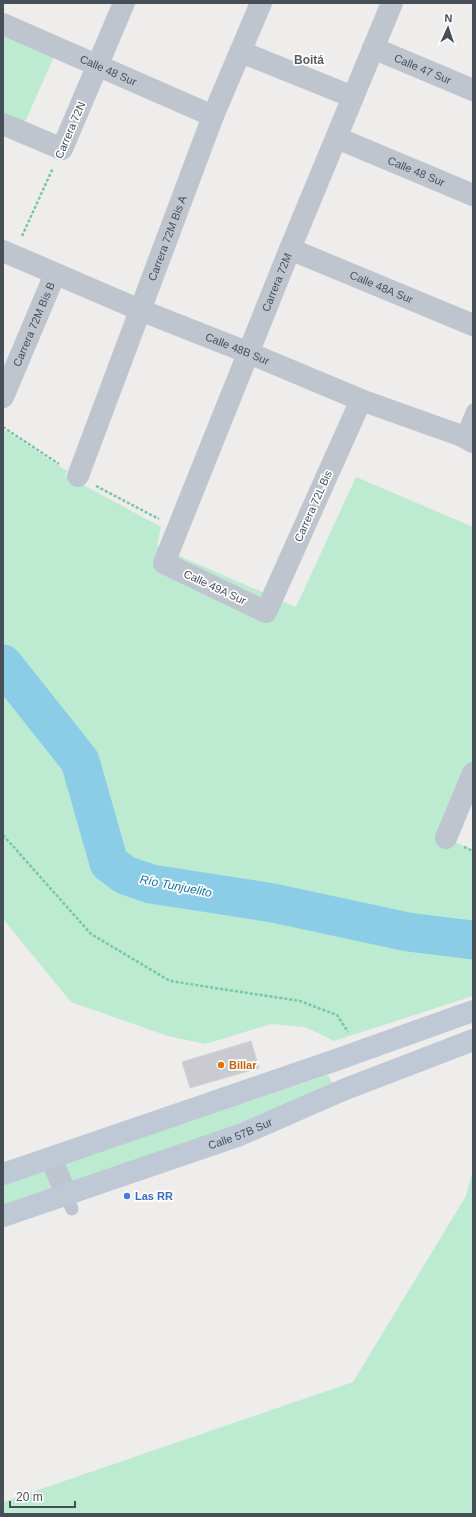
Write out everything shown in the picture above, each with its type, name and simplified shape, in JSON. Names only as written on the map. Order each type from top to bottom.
[{"type":"street","name":"Carrera 72N","points":[[62,149],[124,3]]},
{"type":"street","name":"Carrera 72M Bis A","points":[[78,476],[213,116],[261,3]]},
{"type":"street","name":"Carrera 72M","points":[[164,563],[290,249],[392,3]]},
{"type":"street","name":"Calle 48 Sur","points":[[3,24],[213,116]]},
{"type":"street","name":"Calle 47 Sur","points":[[373,48],[473,90]]},
{"type":"street","points":[[241,52],[353,97]]},
{"type":"street","points":[[3,124],[62,149]]},
{"type":"street","name":"Calle 48 Sur","points":[[336,138],[473,195]]},
{"type":"street","name":"Calle 48A Sur","points":[[290,249],[473,325]]},
{"type":"street","name":"Calle 48B Sur","points":[[8,253],[140,310],[249,353],[361,400],[468,439]]},
{"type":"street","name":"Carrera 72M Bis B","points":[[3,396],[55,274]]},
{"type":"street","name":"Carrera 72L Bis","points":[[266,612],[361,400]]},
{"type":"street","name":"Calle 49A Sur","points":[[164,563],[266,612]]},
{"type":"street","points":[[446,838],[473,773]]},
{"type":"street","points":[[3,1174],[473,1011]]},
{"type":"street","name":"Calle 57B Sur","points":[[3,1216],[69,1201],[240,1135],[343,1090],[473,1040]]},
{"type":"street","points":[[50,1158],[69,1201]]},
{"type":"lane","points":[[468,439],[473,410]]},
{"type":"path","name":"Carrera 72N","points":[[8,253],[62,149]]},
{"type":"path","points":[[3,427],[78,476],[177,528]]},
{"type":"path","points":[[3,835],[91,934],[170,981],[300,1001],[337,1015],[361,1051]]},
{"type":"green space","points":[[3,27],[57,50],[25,122],[3,113]]},
{"type":"green space","points":[[3,429],[67,471],[65,475],[161,527],[157,546],[296,607],[356,477],[473,527],[473,764],[446,838],[473,850],[473,996],[334,1041],[305,1027],[271,1024],[205,1044],[168,1036],[71,1002],[3,919]]},
{"type":"green space","points":[[328,1075],[333,1085],[224,1130],[3,1206],[3,1185]]},
{"type":"green space","points":[[473,1169],[473,1514],[3,1514],[3,1502],[353,1382],[466,1196]]},
{"type":"building","name":"Billar","points":[[251,1041],[259,1068],[190,1088],[182,1062]]},
{"type":"waterway","name":"Río Tunjuelito","points":[[3,664],[80,761],[109,863],[125,875],[151,884],[273,903],[408,932],[473,940]]},
{"type":"place","name":"Billar","points":[[221,1065]]},
{"type":"place","name":"Las RR","points":[[127,1196]]},
{"type":"district","name":"Boitá","points":[[309,60]]}]
